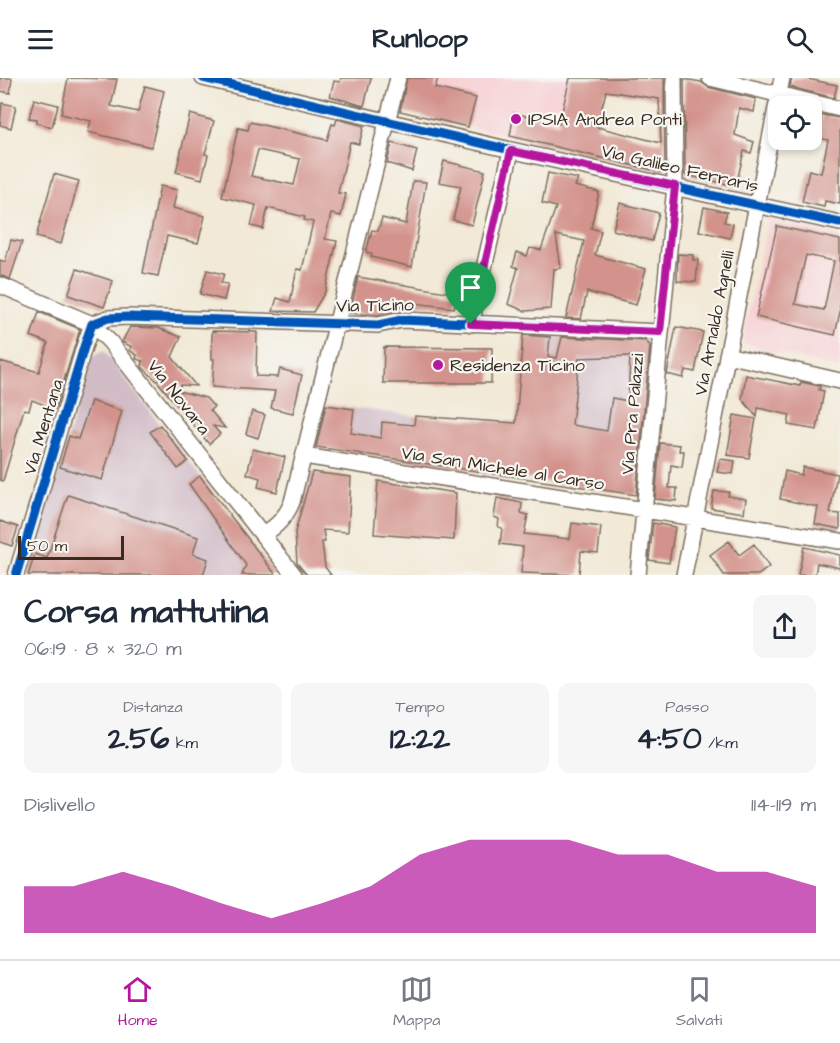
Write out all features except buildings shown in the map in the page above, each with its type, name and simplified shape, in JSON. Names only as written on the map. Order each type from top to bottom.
[{"type":"street","name":"Via Galileo Ferraris","points":[[203,78],[511,151],[840,223]]},
{"type":"street","points":[[263,536],[275,528],[287,514],[304,456],[398,78]]},
{"type":"street","name":"Via Pra Palazzi","points":[[638,575],[675,186],[674,78]]},
{"type":"street","points":[[710,78],[840,109]]},
{"type":"street","name":"Via Arnaldo Agnelli","points":[[684,575],[782,78]]},
{"type":"street","points":[[471,324],[511,151]]},
{"type":"street","name":"Via Novara","points":[[0,285],[92,324],[110,342],[294,575]]},
{"type":"street","points":[[110,342],[128,317]]},
{"type":"street","name":"Via Ticino","points":[[92,324],[108,318],[128,317],[378,325],[402,320],[660,332]]},
{"type":"street","name":"Via Mentana","points":[[16,575],[92,324]]},
{"type":"street","points":[[727,355],[840,381]]},
{"type":"street","name":"Via San Michele al Carso","points":[[304,456],[840,542]]},
{"type":"shaded area","name":"IPSIA Andrea Ponti","points":[[407,78],[609,78],[591,154],[399,111]]},
{"type":"shaded area","points":[[768,218],[840,235],[840,369],[742,343]]},
{"type":"shaded area","points":[[524,335],[644,339],[651,348],[637,495],[315,446],[326,405],[415,416],[516,422]]},
{"type":"shaded area","points":[[104,351],[276,575],[28,575],[91,357]]},
{"type":"cycle path","points":[[203,78],[601,171],[840,223]]},
{"type":"cycle path","points":[[16,575],[92,324],[108,318],[128,317],[378,325],[402,320],[660,332]]},
{"type":"place","name":"IPSIA Andrea Ponti","points":[[516,119]]},
{"type":"place","name":"Residenza Ticino","points":[[438,365]]},
{"type":"route","points":[[511,151],[675,186],[660,332],[471,324],[511,151]]}]
